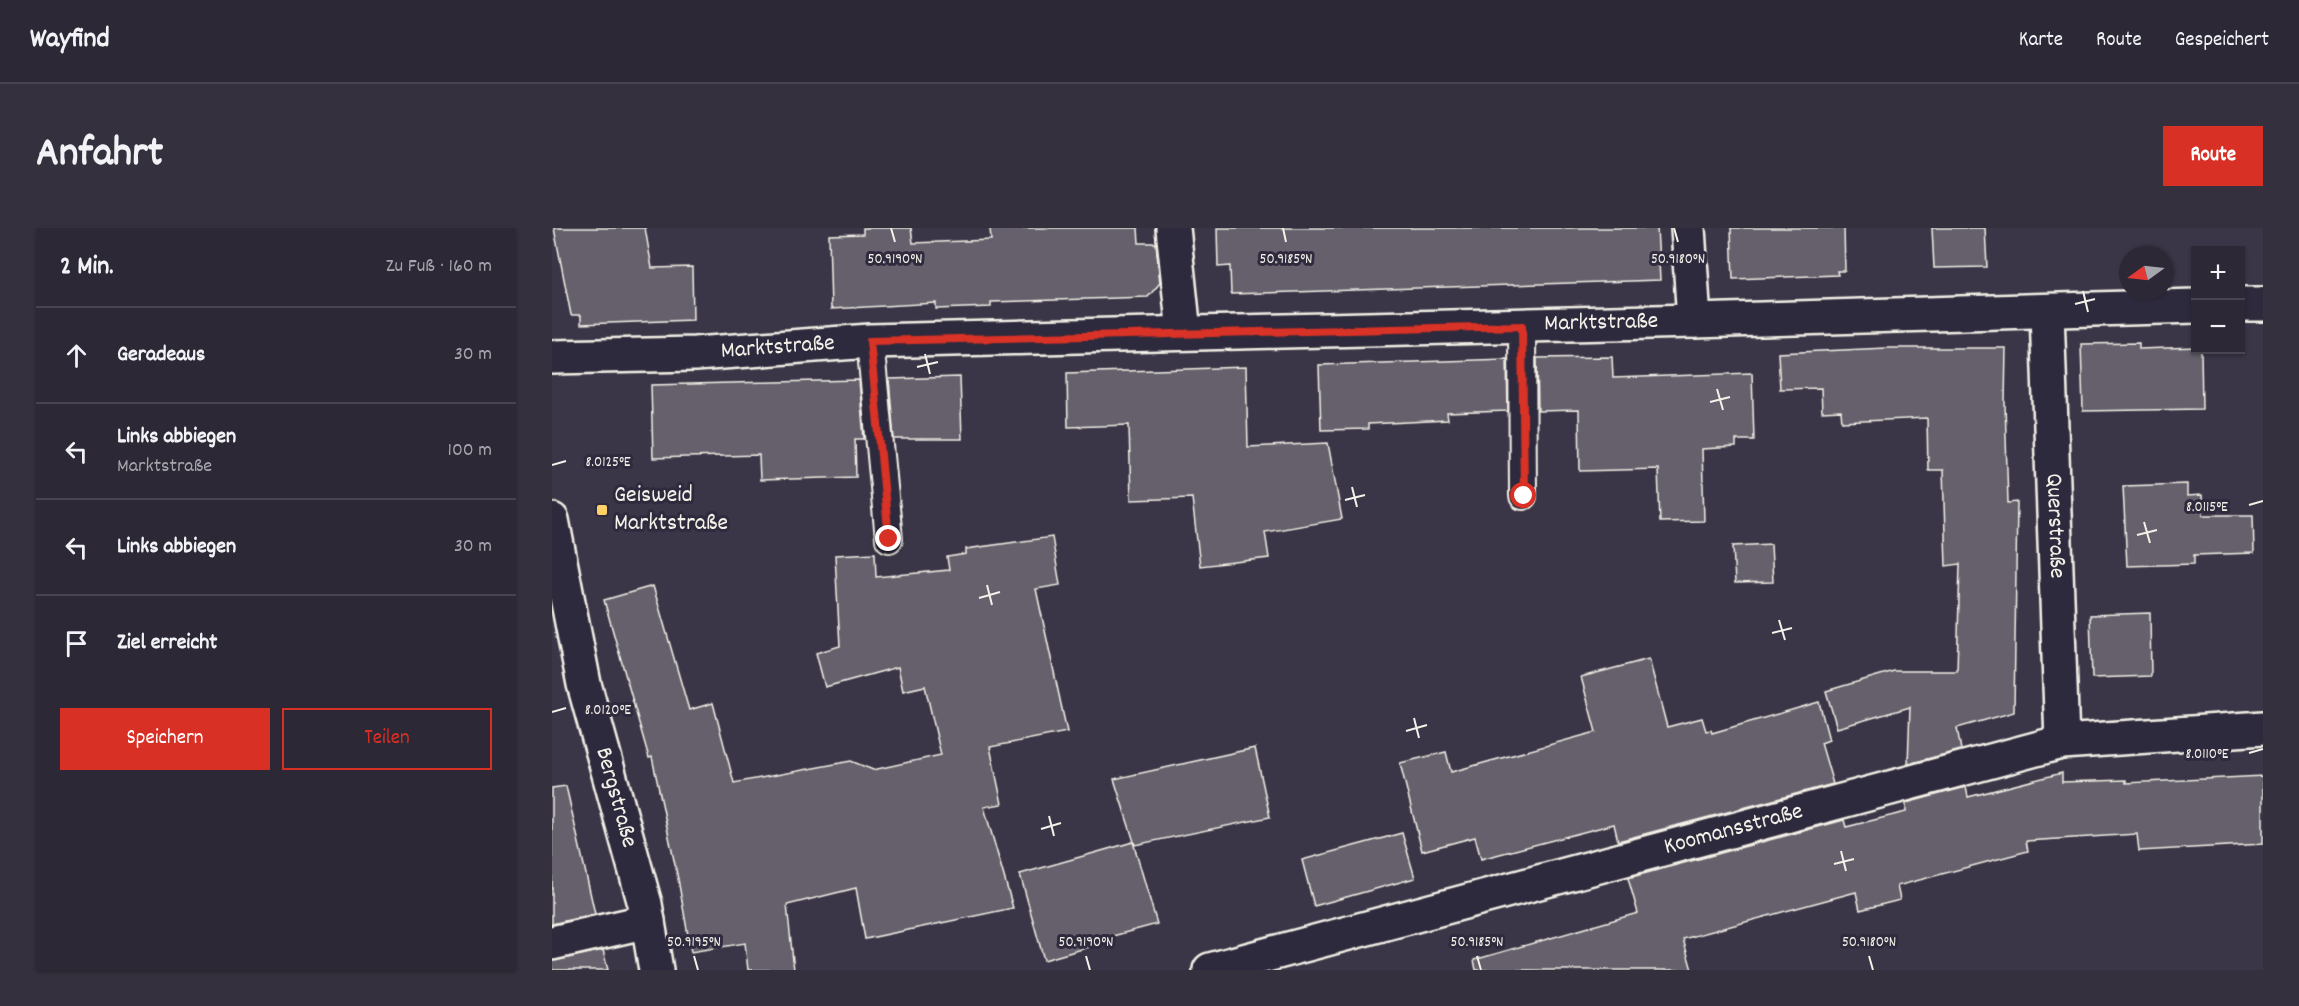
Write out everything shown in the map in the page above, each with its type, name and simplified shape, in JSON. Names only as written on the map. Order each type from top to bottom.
[{"type":"street","points":[[1173,228],[1184,333]]},
{"type":"street","name":"Marktstraße","points":[[1688,228],[1694,321]]},
{"type":"street","points":[[2245,304],[2263,304]]},
{"type":"street","name":"Marktstraße","points":[[552,357],[695,354],[870,341],[1522,326],[2191,306]]},
{"type":"street","name":"Querstraße","points":[[2047,312],[2062,742]]},
{"type":"street","name":"Bergstraße","points":[[552,520],[584,684],[648,921],[656,970]]},
{"type":"street","name":"Koomansstraße","points":[[1210,970],[2062,742],[2263,728]]},
{"type":"street","points":[[552,943],[648,921]]},
{"type":"lane","points":[[1522,326],[1524,496]]},
{"type":"lane","points":[[870,341],[889,539]]},
{"type":"building","points":[[554,228],[645,228],[652,268],[692,267],[693,320],[581,324],[581,315],[571,315]]},
{"type":"building","points":[[863,228],[911,228],[913,243],[991,240],[990,228],[1138,228],[1139,243],[1156,243],[1160,283],[1148,297],[991,302],[991,307],[936,309],[936,303],[831,309],[829,235],[863,234]]},
{"type":"building","points":[[1217,228],[1657,228],[1660,280],[1231,294],[1230,266],[1218,267]]},
{"type":"building","points":[[1731,228],[1844,228],[1845,271],[1837,271],[1838,275],[1733,279]]},
{"type":"building","points":[[1932,228],[1985,228],[1987,267],[1934,268]]},
{"type":"building","points":[[2139,343],[2139,349],[2191,347],[2191,354],[2201,354],[2202,409],[2083,411],[2081,344]]},
{"type":"building","points":[[1887,348],[2006,348],[2008,503],[2017,502],[2014,712],[1957,728],[1961,750],[1908,764],[1910,707],[1837,728],[1826,691],[1894,671],[1957,671],[1960,564],[1946,566],[1943,470],[1928,470],[1927,418],[1842,422],[1841,411],[1822,412],[1821,388],[1780,389],[1778,353]]},
{"type":"building","points":[[1612,357],[1613,378],[1752,373],[1754,440],[1736,440],[1736,447],[1702,449],[1704,521],[1660,522],[1658,469],[1580,471],[1579,410],[1538,411],[1537,358]]},
{"type":"building","points":[[1507,359],[1508,411],[1447,413],[1448,420],[1368,424],[1368,429],[1321,430],[1319,365]]},
{"type":"building","points":[[1246,367],[1248,447],[1328,443],[1342,519],[1265,532],[1269,558],[1200,566],[1192,498],[1131,500],[1129,425],[1068,427],[1067,373]]},
{"type":"building","points":[[960,377],[962,439],[894,439],[889,379]]},
{"type":"building","points":[[859,380],[864,439],[855,439],[856,477],[760,480],[759,455],[653,458],[651,385]]},
{"type":"building","points":[[2187,484],[2187,496],[2202,495],[2203,515],[2253,515],[2254,553],[2194,555],[2194,564],[2127,566],[2123,486]]},
{"type":"building","points":[[1052,537],[1060,585],[1036,589],[1067,732],[990,747],[1002,804],[984,807],[1013,908],[865,939],[856,888],[787,905],[794,970],[748,970],[745,943],[691,952],[652,757],[649,758],[604,600],[653,586],[689,710],[713,703],[734,783],[851,761],[873,770],[941,755],[925,686],[903,691],[898,667],[825,687],[816,653],[840,646],[835,555],[875,553],[876,577],[949,570],[947,557],[966,554],[966,549]]},
{"type":"building","points":[[1771,544],[1773,582],[1735,583],[1733,546]]},
{"type":"building","points":[[2150,613],[2151,676],[2092,678],[2090,615]]},
{"type":"building","points":[[1649,659],[1667,727],[1702,718],[1706,731],[1711,730],[1712,733],[1819,702],[1829,740],[1821,743],[1833,784],[1618,841],[1614,824],[1481,859],[1475,837],[1422,851],[1400,763],[1446,752],[1451,772],[1596,732],[1581,677]]},
{"type":"building","points":[[1255,748],[1270,817],[1135,845],[1114,779]]},
{"type":"building","points":[[2062,773],[2062,782],[2126,780],[2126,783],[2263,776],[2263,844],[2139,851],[2137,834],[2026,841],[2028,851],[1897,886],[1900,900],[1860,910],[1856,892],[1683,939],[1692,970],[1476,970],[1474,960],[1638,913],[1628,878],[1844,820],[1846,827],[1906,812],[1906,803],[1966,787],[1968,797]]},
{"type":"building","points":[[566,786],[595,914],[552,924],[552,788]]},
{"type":"building","points":[[1402,833],[1415,878],[1314,906],[1302,860]]},
{"type":"building","points":[[1133,842],[1157,924],[1109,937],[1110,941],[1044,960],[1020,874]]},
{"type":"building","points":[[603,950],[608,970],[552,970],[552,961]]},
{"type":"place","name":"Geisweid Marktstraße","points":[[602,510]]},
{"type":"route","points":[[889,539],[870,341],[1522,326],[1524,496]]}]
